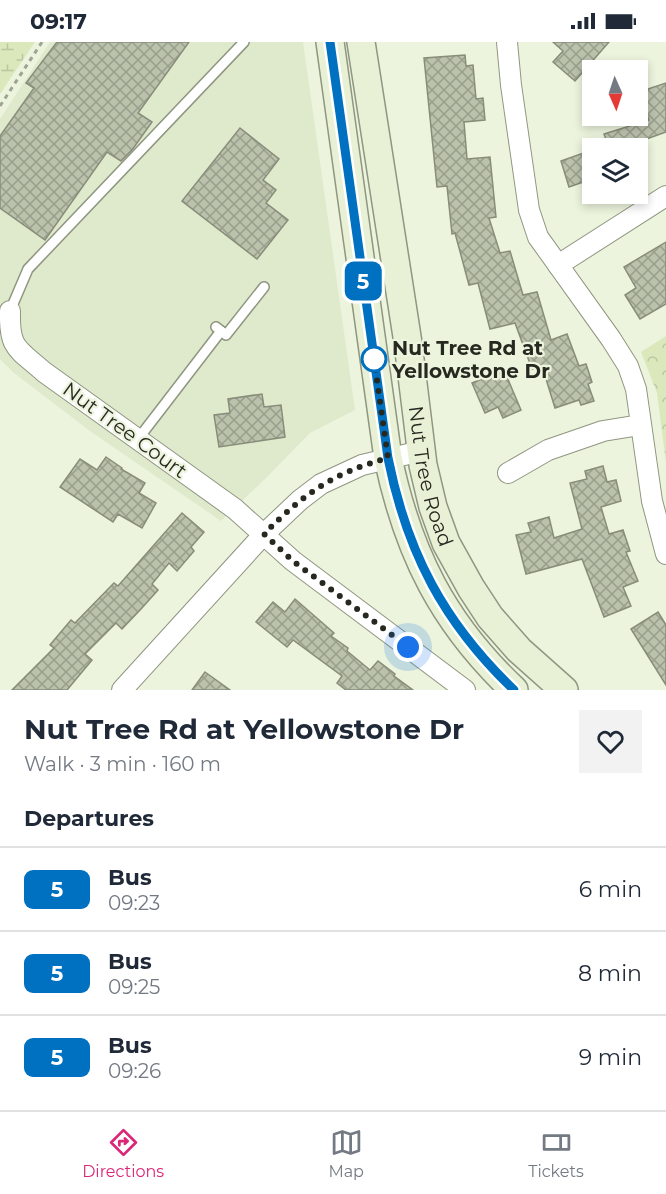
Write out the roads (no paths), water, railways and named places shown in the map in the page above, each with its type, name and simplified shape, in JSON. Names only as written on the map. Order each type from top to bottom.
[{"type":"main road","name":"Nut Tree Road","points":[[330,42],[388,458],[405,525],[434,589],[465,637],[490,667],[514,690]]},
{"type":"main road","name":"Nut Tree Road","points":[[361,42],[408,343],[421,451],[437,516],[446,543],[471,588],[490,616],[519,650],[564,690]]},
{"type":"street","points":[[507,42],[529,210],[538,237],[612,339],[628,366],[636,389],[652,501],[666,554]]},
{"type":"street","points":[[558,265],[666,196]]},
{"type":"street","name":"Nut Tree Court","points":[[10,311],[9,331],[14,346],[44,372],[235,509],[264,534]]},
{"type":"street","points":[[508,473],[548,450],[603,431],[640,425]]},
{"type":"street","points":[[122,690],[264,534],[321,484],[362,465],[421,451]]},
{"type":"street","points":[[264,534],[293,561],[465,690]]},
{"type":"lane","points":[[10,311],[28,269],[244,42]]},
{"type":"lane","points":[[138,439],[218,329],[226,335],[264,287]]},
{"type":"place","name":"Nut Tree Rd at Yellowstone Dr","points":[[374,359]]}]
